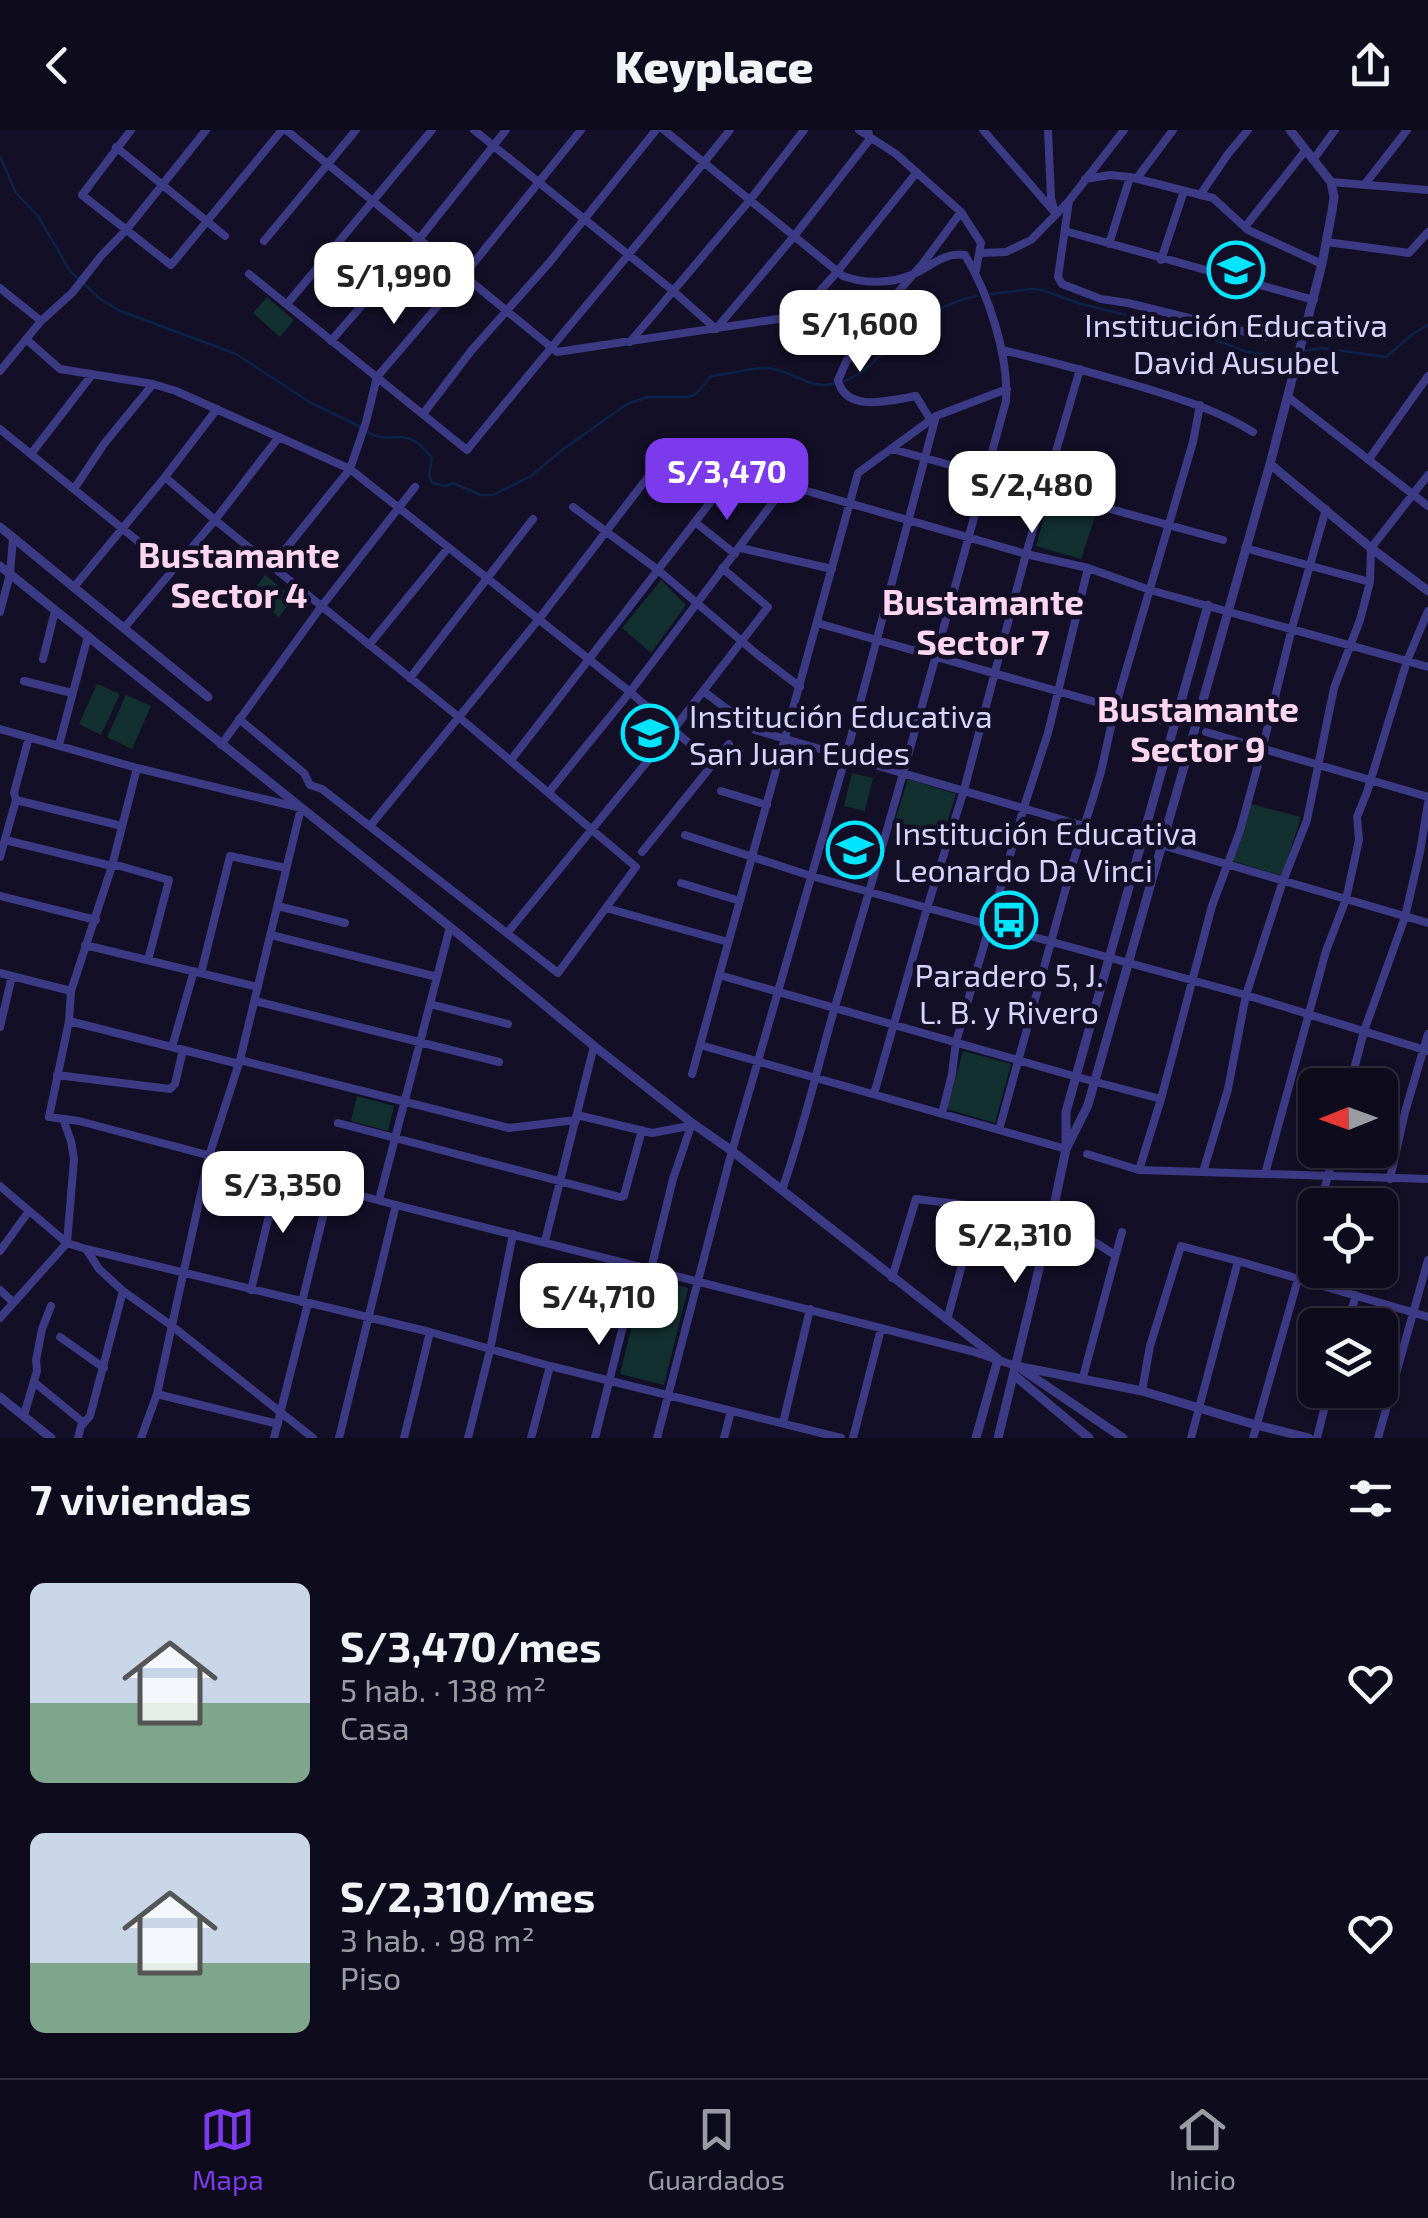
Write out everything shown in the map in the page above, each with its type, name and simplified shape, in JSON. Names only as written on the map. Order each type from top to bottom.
[{"type":"street","points":[[131,130],[82,195],[172,265],[284,130],[557,352],[798,316],[916,172]]},
{"type":"street","points":[[0,371],[127,229],[206,130]]},
{"type":"street","points":[[264,241],[356,130]]},
{"type":"street","points":[[287,304],[432,130]]},
{"type":"street","points":[[474,130],[716,329]]},
{"type":"street","points":[[331,340],[420,238],[506,130]]},
{"type":"street","points":[[272,566],[350,469],[377,377],[581,130]]},
{"type":"street","points":[[423,414],[656,130]]},
{"type":"street","points":[[664,130],[836,272],[851,279],[889,282],[952,253],[965,254],[976,274],[1002,350],[1007,390],[905,774],[782,1190]]},
{"type":"street","points":[[249,274],[467,450],[730,130]]},
{"type":"street","points":[[630,342],[804,130]]},
{"type":"street","points":[[859,130],[896,154],[961,212],[980,244],[976,274]]},
{"type":"street","points":[[984,130],[1056,214]]},
{"type":"street","points":[[981,253],[1006,252],[1031,240],[1069,201],[1124,130]]},
{"type":"street","points":[[1109,244],[1133,178],[1173,130]]},
{"type":"street","points":[[1200,194],[1248,130]]},
{"type":"street","points":[[1066,1149],[1088,1105],[1270,464],[1327,242],[1334,197],[1331,182],[1290,130]]},
{"type":"street","points":[[1314,160],[1336,130]]},
{"type":"street","points":[[1365,184],[1407,130]]},
{"type":"street","points":[[1050,131],[1051,198],[1056,214]]},
{"type":"street","points":[[716,329],[795,235],[869,134]]},
{"type":"street","points":[[116,147],[225,236]]},
{"type":"street","points":[[1245,228],[1306,151]]},
{"type":"street","points":[[1085,178],[1133,178],[1214,198],[1245,228],[1322,264]]},
{"type":"street","points":[[1331,182],[1428,190]]},
{"type":"street","points":[[1161,260],[1184,190]]},
{"type":"street","points":[[1069,201],[1058,277],[1062,284],[1101,299],[1266,338],[1307,325]]},
{"type":"street","points":[[657,1438],[732,1151],[910,520],[933,417],[916,396],[863,402],[847,396],[838,380],[842,367],[871,343],[892,299],[961,212]]},
{"type":"street","points":[[1065,232],[1314,300]]},
{"type":"street","points":[[1327,242],[1410,253],[1426,238]]},
{"type":"street","points":[[0,288],[41,321]]},
{"type":"street","points":[[26,339],[60,368],[176,391],[350,469],[630,692],[713,764]]},
{"type":"street","points":[[1002,350],[1200,405],[1253,432]]},
{"type":"street","points":[[874,1094],[964,790],[1080,369]]},
{"type":"street","points":[[31,454],[91,376]]},
{"type":"street","points":[[1369,459],[1428,376]]},
{"type":"street","points":[[74,489],[104,444],[153,384]]},
{"type":"street","points":[[692,1074],[858,473],[933,417],[1007,390]]},
{"type":"street","points":[[1288,397],[1428,506]]},
{"type":"street","points":[[999,1130],[1200,405]]},
{"type":"street","points":[[74,587],[217,410]]},
{"type":"street","points":[[0,429],[172,569]]},
{"type":"street","points":[[124,628],[279,437]]},
{"type":"street","points":[[370,826],[539,619],[674,443]]},
{"type":"street","points":[[892,449],[1223,540]]},
{"type":"street","points":[[511,760],[746,456],[786,486],[1088,568],[1150,590],[1428,667]]},
{"type":"street","points":[[1270,464],[1428,591]]},
{"type":"street","points":[[1203,1172],[1228,1089],[1246,995],[1282,881],[1307,820],[1334,688],[1370,582],[1371,548],[1428,476]]},
{"type":"street","points":[[165,477],[550,792],[636,868],[558,973],[322,789],[310,785],[304,773],[238,719]]},
{"type":"street","points":[[221,745],[415,486]]},
{"type":"street","points":[[550,792],[786,486]]},
{"type":"street","points":[[573,507],[658,570],[800,687]]},
{"type":"street","points":[[1139,1170],[1225,865],[1240,830],[1326,509]]},
{"type":"street","points":[[410,678],[533,519]]},
{"type":"street","points":[[695,522],[738,551],[832,570]]},
{"type":"street","points":[[0,527],[208,697]]},
{"type":"street","points":[[0,612],[10,574],[13,538]]},
{"type":"street","points":[[369,645],[448,548]]},
{"type":"street","points":[[1245,548],[1370,582]]},
{"type":"street","points":[[0,566],[691,1124],[732,1151],[998,1359],[1123,1438]]},
{"type":"street","points":[[508,932],[768,607],[722,568]]},
{"type":"street","points":[[942,1114],[956,1042],[1048,733],[1088,568]]},
{"type":"street","points":[[998,1438],[1066,1149],[1066,1112],[1208,605]]},
{"type":"street","points":[[43,659],[56,611]]},
{"type":"street","points":[[1265,1174],[1326,951],[1346,899],[1359,840],[1357,817],[1407,661],[1428,611]]},
{"type":"street","points":[[817,623],[1174,724]]},
{"type":"street","points":[[59,746],[88,636]]},
{"type":"street","points":[[24,681],[72,694]]},
{"type":"street","points":[[703,691],[755,730],[1084,826]]},
{"type":"street","points":[[0,730],[301,808]]},
{"type":"street","points":[[1206,732],[1428,800],[1405,916],[1354,1068]]},
{"type":"street","points":[[0,857],[28,737]]},
{"type":"street","points":[[642,852],[729,744]]},
{"type":"street","points":[[137,768],[112,866],[72,991],[49,1117],[79,1121],[998,1359]]},
{"type":"street","points":[[721,792],[767,805]]},
{"type":"street","points":[[16,800],[122,826]]},
{"type":"street","points":[[141,1438],[157,1394],[209,1156],[239,1062],[301,808]]},
{"type":"street","points":[[685,836],[811,876],[1246,995],[1425,1050]]},
{"type":"street","points":[[5,840],[169,880],[148,960]]},
{"type":"street","points":[[1144,840],[1428,923]]},
{"type":"street","points":[[172,1047],[230,856],[286,868]]},
{"type":"street","points":[[681,883],[740,902]]},
{"type":"street","points":[[0,896],[96,920]]},
{"type":"street","points":[[278,906],[345,923]]},
{"type":"street","points":[[606,908],[728,942]]},
{"type":"street","points":[[380,1200],[450,927]]},
{"type":"street","points":[[271,935],[437,977]]},
{"type":"street","points":[[85,946],[258,987]]},
{"type":"street","points":[[0,973],[72,991]]},
{"type":"street","points":[[719,975],[1161,1099]]},
{"type":"street","points":[[0,1027],[12,976]]},
{"type":"street","points":[[255,1001],[499,1062]]},
{"type":"street","points":[[430,1004],[508,1024]]},
{"type":"street","points":[[69,1021],[510,1128],[577,1117],[652,1133],[691,1124]]},
{"type":"street","points":[[1390,1179],[1428,1034]]},
{"type":"street","points":[[700,1045],[1066,1149]]},
{"type":"street","points":[[544,1241],[594,1046]]},
{"type":"street","points":[[57,1074],[170,1089],[176,1084],[184,1050]]},
{"type":"street","points":[[0,1318],[67,1243],[74,1159],[64,1119]]},
{"type":"street","points":[[338,1123],[624,1196],[642,1130]]},
{"type":"street","points":[[651,1270],[673,1178],[691,1124]]},
{"type":"street","points":[[1087,1154],[1139,1170],[1428,1180]]},
{"type":"street","points":[[1325,1188],[1330,1168]]},
{"type":"street","points":[[251,1290],[279,1174]]},
{"type":"street","points":[[0,1186],[67,1243],[86,1250],[430,1332],[841,1438]]},
{"type":"street","points":[[274,1438],[330,1188]]},
{"type":"street","points":[[892,1278],[916,1199],[1052,1214],[1115,1255]]},
{"type":"street","points":[[339,1438],[396,1205]]},
{"type":"street","points":[[947,1320],[978,1206]]},
{"type":"street","points":[[0,1251],[30,1212]]},
{"type":"street","points":[[1083,1378],[1122,1232]]},
{"type":"street","points":[[468,1438],[513,1234]]},
{"type":"street","points":[[1142,1390],[1150,1346],[1180,1246],[1298,1279],[1253,1438]]},
{"type":"street","points":[[86,1250],[99,1269],[123,1291],[313,1438]]},
{"type":"street","points":[[1378,1438],[1428,1260]]},
{"type":"street","points":[[1190,1438],[1238,1261]]},
{"type":"street","points":[[595,1438],[638,1266]]},
{"type":"street","points":[[1331,1288],[1428,1316]]},
{"type":"street","points":[[0,1290],[13,1302]]},
{"type":"street","points":[[78,1438],[90,1416],[123,1291]]},
{"type":"street","points":[[1352,1308],[1356,1295]]},
{"type":"street","points":[[24,1415],[37,1371],[42,1328],[51,1306]]},
{"type":"street","points":[[782,1423],[810,1309]]},
{"type":"street","points":[[853,1438],[881,1329]]},
{"type":"street","points":[[404,1438],[430,1332]]},
{"type":"street","points":[[60,1337],[104,1368]]},
{"type":"street","points":[[976,1438],[998,1359]]},
{"type":"street","points":[[531,1438],[550,1366]]},
{"type":"street","points":[[1015,1370],[1142,1390],[1309,1438]]},
{"type":"street","points":[[1015,1370],[1089,1438]]},
{"type":"street","points":[[34,1382],[84,1423]]},
{"type":"street","points":[[157,1394],[278,1424]]},
{"type":"street","points":[[0,1397],[51,1438]]},
{"type":"street","points":[[1317,1438],[1324,1408]]},
{"type":"street","points":[[724,1438],[730,1411]]},
{"type":"green space","points":[[267,297],[294,320],[280,337],[253,313]]},
{"type":"green space","points":[[1049,499],[1096,514],[1081,559],[1036,546]]},
{"type":"green space","points":[[265,575],[294,598],[279,617],[250,594]]},
{"type":"green space","points":[[661,580],[686,605],[651,653],[622,628]]},
{"type":"green space","points":[[97,684],[120,694],[101,735],[79,724]]},
{"type":"green space","points":[[126,695],[151,706],[132,749],[107,737]]},
{"type":"green space","points":[[852,773],[873,778],[865,811],[844,806]]},
{"type":"green space","points":[[908,779],[956,794],[941,842],[893,827]]},
{"type":"green space","points":[[1251,804],[1301,817],[1282,876],[1233,861]]},
{"type":"green space","points":[[963,1051],[1011,1064],[995,1123],[947,1109]]},
{"type":"green space","points":[[357,1096],[394,1106],[388,1131],[351,1121]]},
{"type":"green space","points":[[644,1277],[688,1288],[664,1385],[620,1374]]},
{"type":"waterway","points":[[0,156],[16,193],[38,216],[70,271],[99,298],[118,310],[236,354],[311,403],[361,427]]},
{"type":"waterway","points":[[990,294],[1042,290],[1081,304],[1192,331],[1247,352],[1284,356],[1294,353]]},
{"type":"waterway","points":[[844,381],[867,367],[926,317],[977,296]]},
{"type":"waterway","points":[[1302,351],[1322,348],[1386,357],[1428,325]]},
{"type":"waterway","points":[[367,431],[375,436],[413,440],[422,447],[432,458],[432,483],[453,483],[481,495],[493,495],[531,476],[627,404],[648,397],[688,397],[696,394],[711,376],[767,368],[818,385],[836,383]]},
{"type":"place","name":"Institución Educativa David Ausubel","points":[[1236,270]]},
{"type":"place","name":"Institución Educativa San Juan Eudes","points":[[650,733]]},
{"type":"place","name":"Institución Educativa Leonardo Da Vinci","points":[[855,850]]},
{"type":"place","name":"Paradero 5, J. L. B. y Rivero","points":[[1009,920]]},
{"type":"district","name":"Bustamante Sector 4","points":[[239,574]]},
{"type":"district","name":"Bustamante Sector 7","points":[[983,621]]},
{"type":"district","name":"Bustamante Sector 9","points":[[1198,728]]}]
